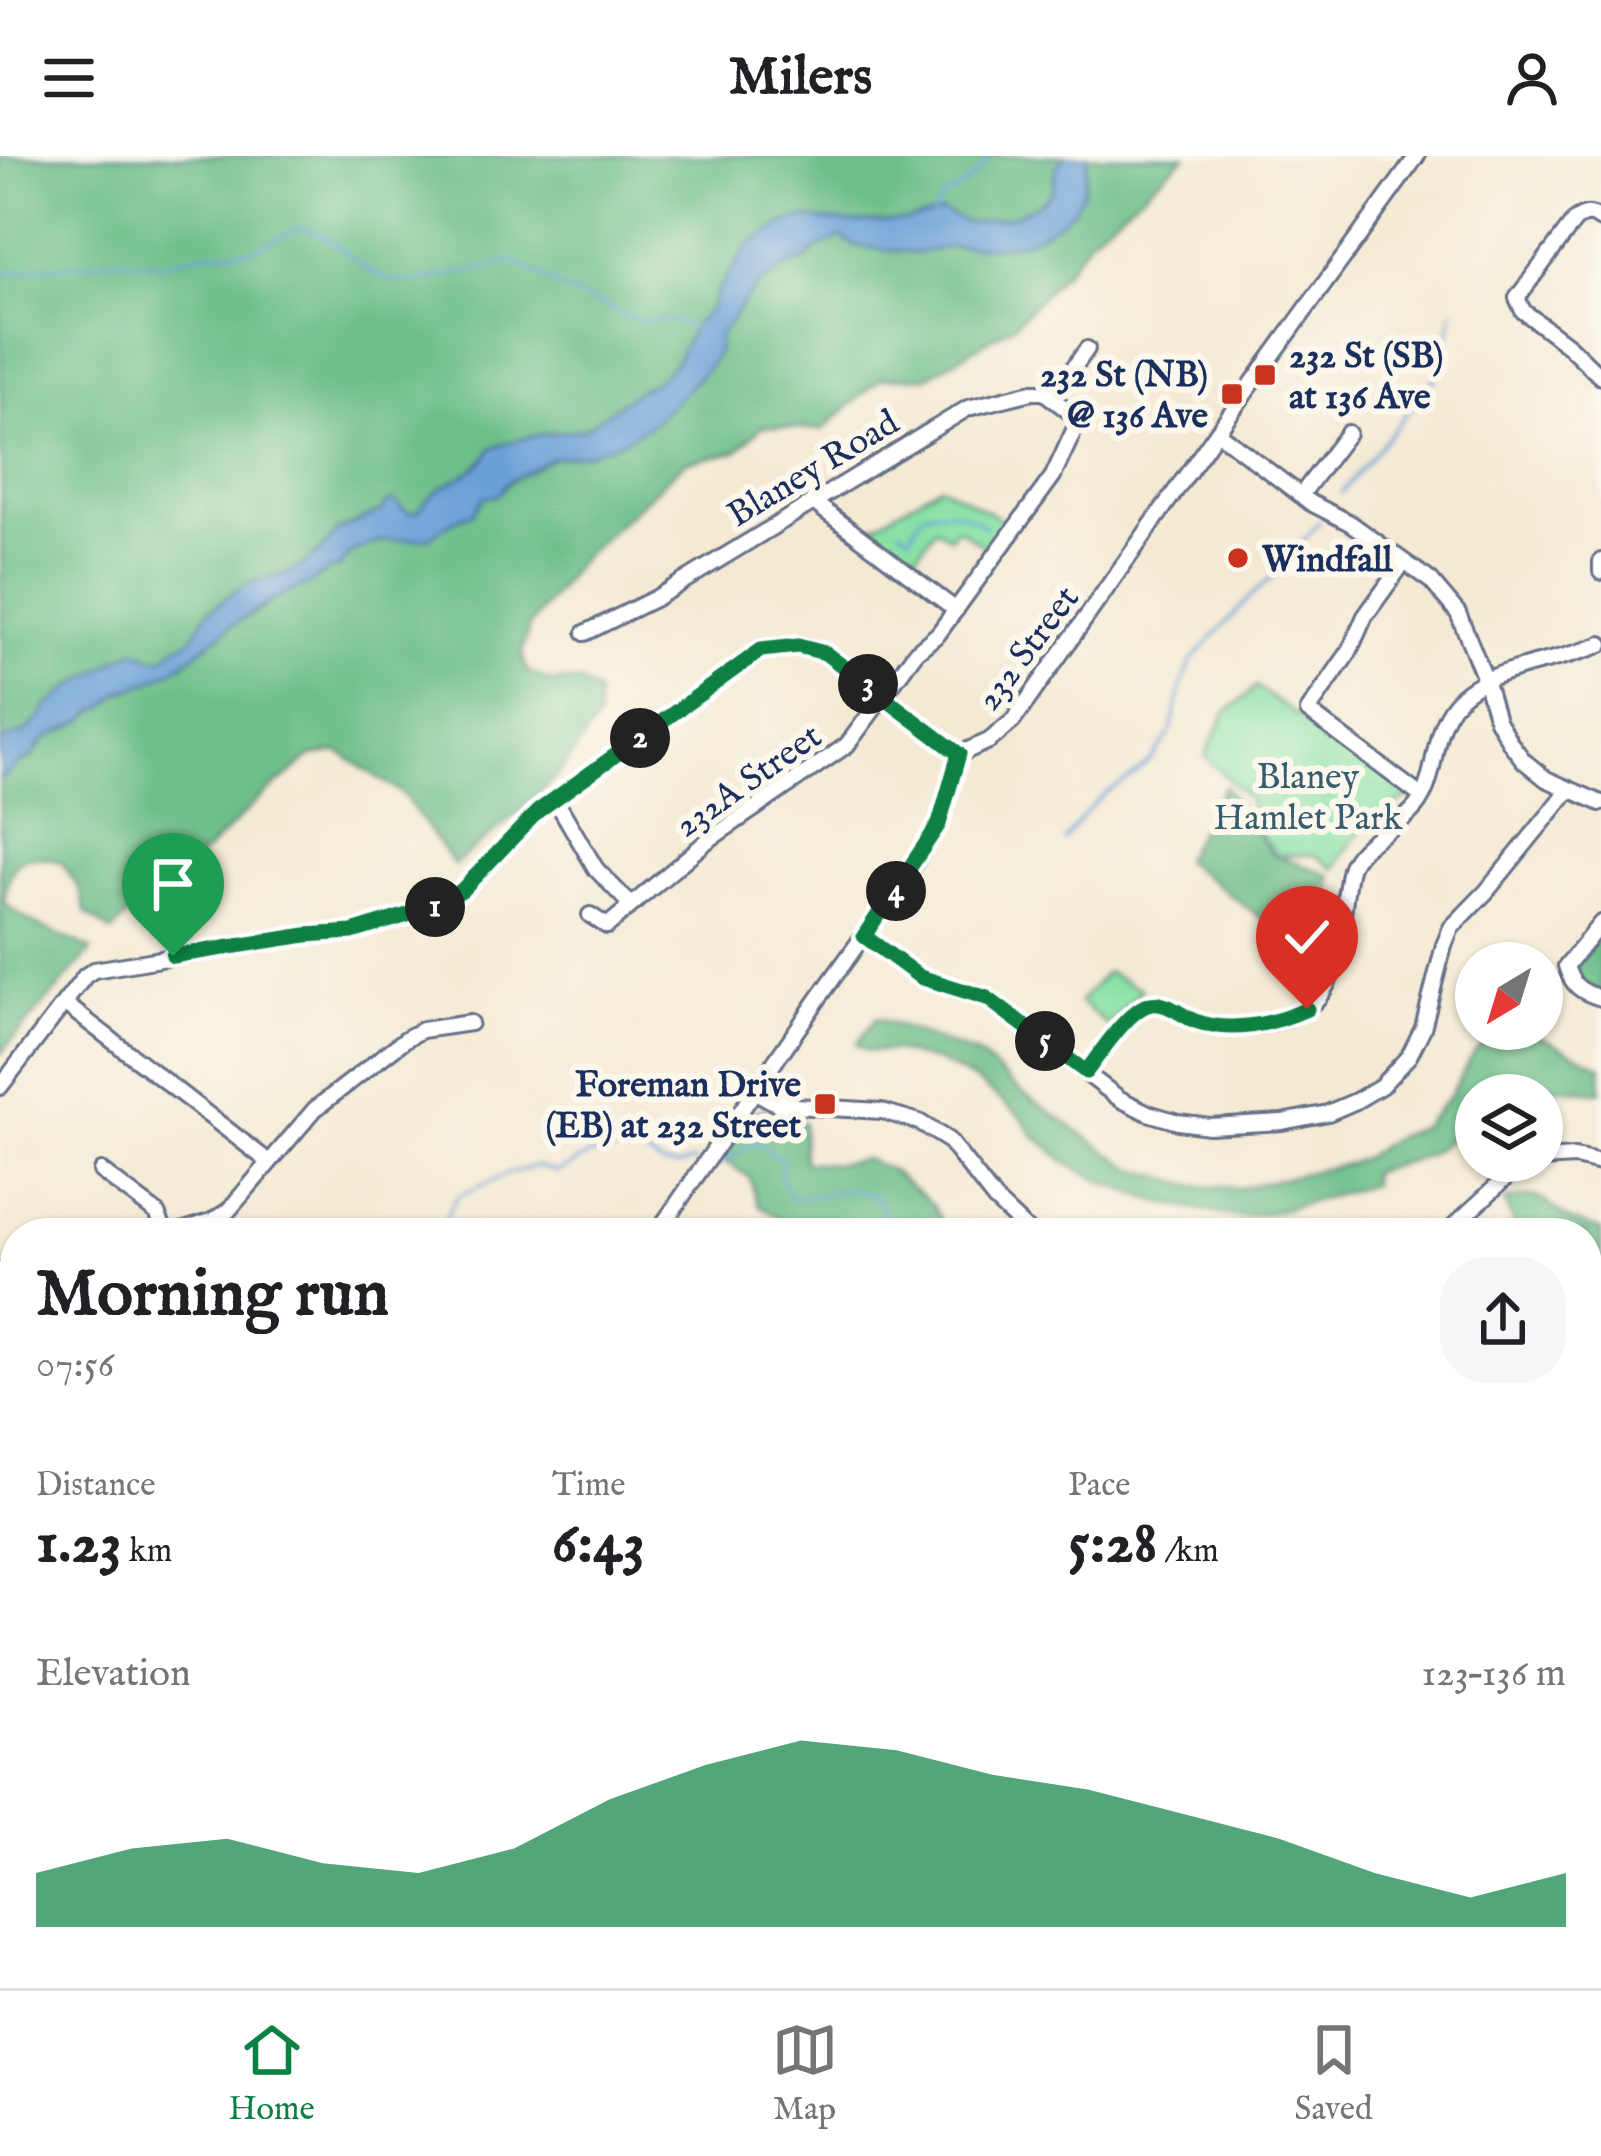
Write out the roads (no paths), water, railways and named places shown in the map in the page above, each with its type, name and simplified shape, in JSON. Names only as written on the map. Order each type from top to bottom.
[{"type":"street","name":"232 Street","points":[[667,1218],[939,824],[959,754],[989,741],[1013,722],[1417,156]]},
{"type":"street","points":[[1601,220],[1594,214],[1575,220],[1518,293],[1518,304],[1601,377]]},
{"type":"street","points":[[1052,398],[1087,349]]},
{"type":"street","name":"Blaney Road","points":[[585,633],[656,598],[968,408],[1032,392],[1052,398]]},
{"type":"street","name":"232A Street","points":[[590,915],[607,926],[707,841],[847,745],[916,652],[938,634],[1053,476],[1078,424],[1052,398]]},
{"type":"street","points":[[1217,432],[1301,495],[1350,523],[1431,581],[1458,613],[1498,720],[1524,761],[1546,779],[1601,803]]},
{"type":"street","points":[[1301,495],[1348,433]]},
{"type":"street","points":[[812,501],[956,610]]},
{"type":"street","points":[[1601,561],[1601,572]]},
{"type":"street","points":[[1404,562],[1307,711],[1421,796]]},
{"type":"street","points":[[1086,1072],[1132,1015],[1148,1004],[1220,1026],[1285,1019],[1307,1009],[1334,970],[1350,866],[1377,837],[1403,820],[1421,796],[1448,711],[1458,698],[1485,679],[1601,644]]},
{"type":"street","points":[[0,1087],[85,976],[102,968],[352,932],[437,906],[462,890],[538,811],[761,650],[798,646],[825,653],[959,754]]},
{"type":"street","points":[[864,936],[920,977],[987,998],[1120,1099],[1148,1113],[1210,1126],[1282,1122],[1328,1113],[1381,1085],[1409,1056],[1423,1028],[1451,928],[1569,790]]},
{"type":"street","points":[[555,799],[596,868],[630,904]]},
{"type":"street","points":[[1601,922],[1566,966],[1571,982],[1601,998]]},
{"type":"street","points":[[64,1003],[269,1162]]},
{"type":"street","points":[[217,1218],[322,1103],[406,1038],[422,1030],[470,1023]]},
{"type":"street","points":[[757,1086],[782,1107],[882,1111],[919,1122],[947,1140],[1014,1218]]},
{"type":"street","points":[[1563,1158],[1601,1163]]},
{"type":"street","points":[[101,1171],[160,1218]]},
{"type":"street","points":[[1462,1218],[1501,1182]]},
{"type":"water","points":[[1064,156],[1088,156],[1083,193],[1057,224],[1028,240],[1003,246],[952,246],[918,253],[857,246],[841,237],[817,248],[806,260],[789,265],[750,294],[718,337],[718,352],[705,371],[651,424],[589,453],[552,458],[506,483],[495,496],[484,497],[472,514],[428,538],[380,541],[351,553],[339,568],[279,596],[178,667],[120,692],[82,722],[45,739],[35,755],[0,780],[0,741],[24,733],[75,685],[135,650],[163,658],[192,639],[206,614],[236,591],[251,582],[287,574],[321,551],[338,531],[383,510],[393,500],[408,513],[418,511],[437,491],[475,468],[492,448],[531,436],[585,429],[656,381],[675,363],[695,324],[711,309],[718,290],[750,244],[785,223],[805,218],[850,223],[906,221],[943,212],[968,223],[1013,216],[1040,203],[1052,191],[1055,169]]},
{"type":"waterway","points":[[934,214],[941,199],[977,174],[985,156]]},
{"type":"waterway","points":[[0,278],[14,271],[110,259],[160,264],[203,253],[252,250],[301,227],[391,280],[429,280],[512,260],[565,290],[639,321],[666,319],[696,329]]},
{"type":"waterway","points":[[1341,493],[1434,380],[1445,355],[1453,310]]},
{"type":"waterway","points":[[900,529],[910,536],[921,515],[946,510],[985,526]]},
{"type":"waterway","points":[[1171,731],[1193,659],[1320,521]]},
{"type":"waterway","points":[[1064,840],[1108,791],[1152,759],[1169,735]]},
{"type":"waterway","points":[[710,1168],[758,1143],[783,1163],[780,1175],[789,1196],[855,1191],[879,1201],[883,1218]]},
{"type":"waterway","points":[[445,1218],[458,1196],[537,1166],[558,1172],[592,1154],[626,1148],[638,1149],[663,1165],[695,1161]]},
{"type":"place","name":"232 St (SB) at 136 Ave","points":[[1265,375]]},
{"type":"place","name":"232 St (NB) @ 136 Ave","points":[[1232,394]]},
{"type":"place","name":"Windfall","points":[[1238,558]]},
{"type":"place","name":"Foreman Drive (EB) at 232 Street","points":[[825,1104]]},
{"type":"park label","name":"Blaney Hamlet Park","points":[[1308,796]]}]
